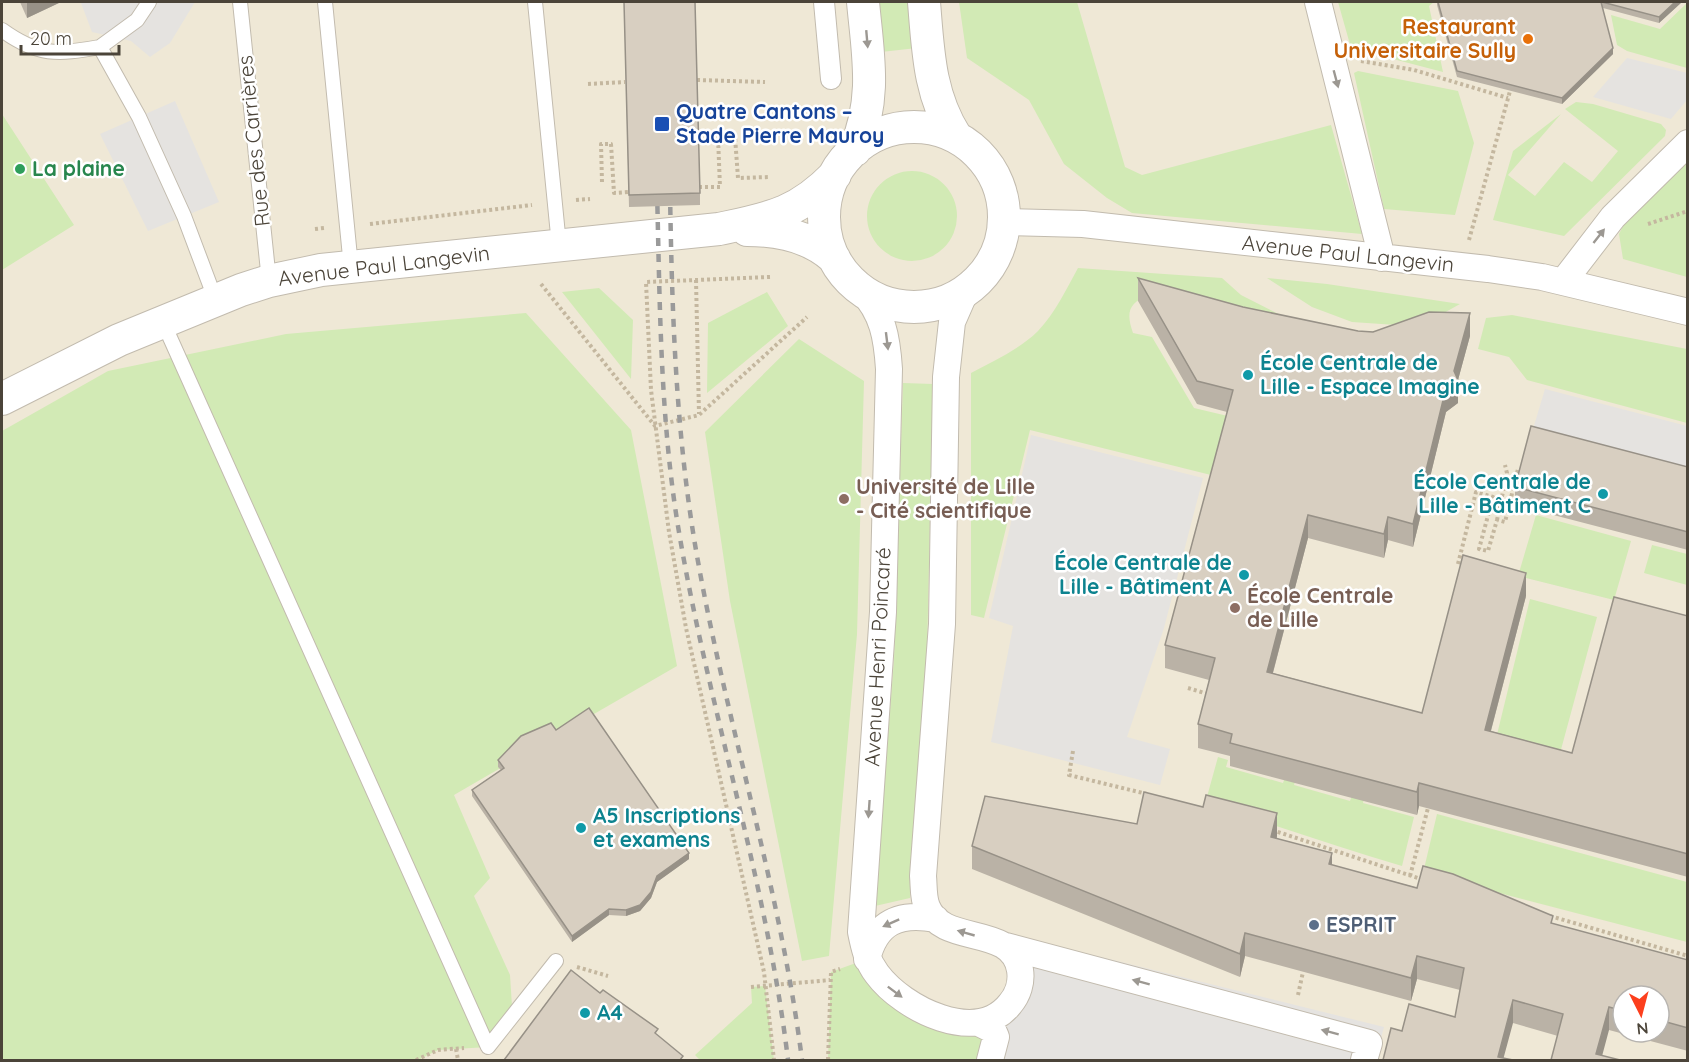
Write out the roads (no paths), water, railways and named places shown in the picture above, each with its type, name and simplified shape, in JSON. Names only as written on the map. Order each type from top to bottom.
[{"type":"street","points":[[824,2],[831,79]]},
{"type":"street","points":[[855,150],[868,113],[870,94],[863,2]]},
{"type":"street","points":[[924,2],[934,89],[943,117],[956,137]]},
{"type":"street","points":[[1318,2],[1382,258]]},
{"type":"street","points":[[903,128],[935,129],[956,137],[973,148],[993,172],[1003,201],[1004,222],[1001,242],[993,260],[982,277],[966,290],[939,304],[909,307],[889,303],[861,290],[834,258],[826,238],[824,216],[827,195],[835,175],[855,150],[872,138],[903,128]]},
{"type":"street","points":[[1563,282],[1613,217],[1688,143]]},
{"type":"street","name":"Avenue Paul Langevin","points":[[2,399],[98,350],[268,281],[351,267],[719,229],[759,220],[801,205],[835,175]]},
{"type":"street","name":"Avenue Paul Langevin","points":[[1004,222],[1083,224],[1461,266],[1563,282],[1688,312]]},
{"type":"street","name":"Avenue Paul Langevin","points":[[719,229],[760,230],[799,236],[823,248],[834,258]]},
{"type":"street","name":"Avenue Henri Poincaré","points":[[861,290],[879,313],[885,330],[889,369],[883,612],[860,910],[861,932],[867,959],[890,988],[910,1002],[954,1021],[981,1024]]},
{"type":"street","points":[[966,290],[952,322],[946,377],[942,624],[923,876],[927,908],[936,919],[951,928],[994,939],[1006,946],[1369,1043],[1364,1060]]},
{"type":"street","points":[[867,959],[879,929],[890,922],[906,918],[936,919]]},
{"type":"street","points":[[981,1024],[1004,1012],[1020,985],[1020,969],[1006,946]]},
{"type":"street","points":[[981,1024],[993,1030],[996,1037],[990,1060]]},
{"type":"lane","points":[[2,30],[24,46],[64,54],[100,46],[137,20],[149,2]]},
{"type":"lane","name":"Rue des Carrières","points":[[240,2],[268,281]]},
{"type":"lane","points":[[325,2],[351,267]]},
{"type":"lane","points":[[535,2],[559,245]]},
{"type":"lane","points":[[100,46],[139,117],[184,216],[216,301]]},
{"type":"lane","points":[[163,322],[488,1047],[556,961]]},
{"type":"railway","points":[[657,190],[662,365],[673,495],[692,603],[753,864],[779,994],[788,1060]]},
{"type":"railway","points":[[670,191],[677,380],[691,520],[711,629],[781,936],[802,1060]]},
{"type":"place","name":"Restaurant Universitaire Sully","points":[[1528,39]]},
{"type":"place","name":"Quatre Cantons – Stade Pierre Mauroy","points":[[662,124]]},
{"type":"place","name":"La plaine","points":[[20,169]]},
{"type":"place","name":"École Centrale de Lille - Espace Imagine","points":[[1248,375]]},
{"type":"place","name":"École Centrale de Lille - Bâtiment C","points":[[1603,494]]},
{"type":"place","name":"Université de Lille ‐ Cité scientifique","points":[[844,499]]},
{"type":"place","name":"École Centrale de Lille - Bâtiment A","points":[[1244,575]]},
{"type":"place","name":"École Centrale de Lille","points":[[1235,608]]},
{"type":"place","name":"A5 Inscriptions et examens","points":[[581,828]]},
{"type":"place","name":"ESPRIT","points":[[1314,925]]},
{"type":"place","name":"A4","points":[[585,1013]]}]
